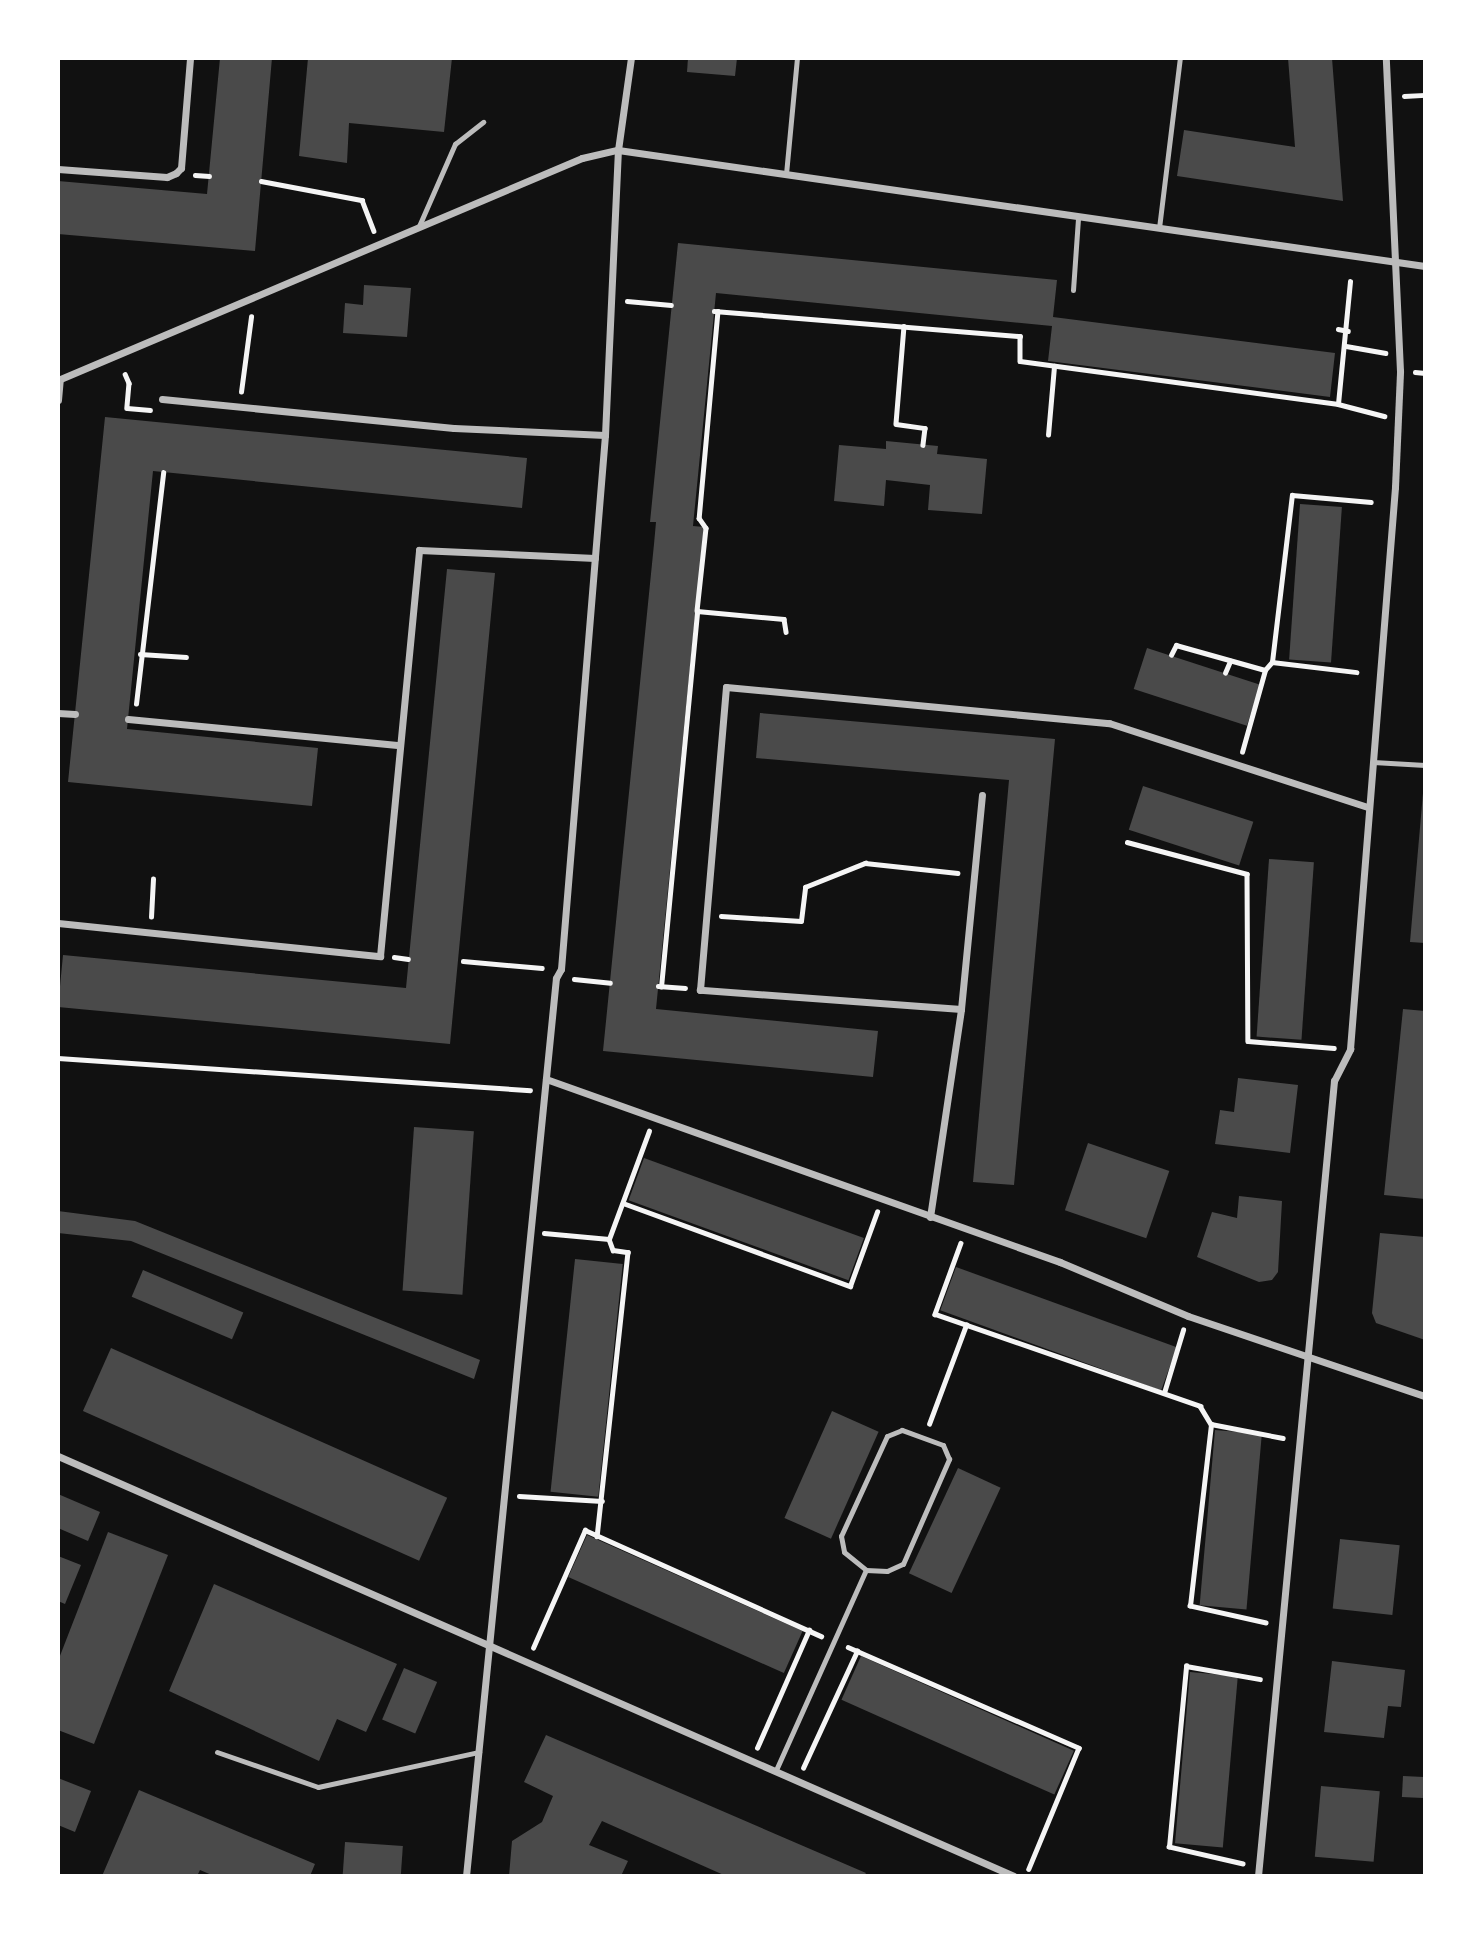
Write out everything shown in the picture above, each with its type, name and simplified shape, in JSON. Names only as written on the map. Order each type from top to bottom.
[{"type":"street","points":[[58,169],[167,177],[176,173],[181,168],[190,58]]},
{"type":"street","points":[[466,1876],[556,978],[561,969],[605,435],[618,150],[631,58]]},
{"type":"street","points":[[1258,1876],[1335,1081],[1350,1049],[1398,419],[1400,356],[1386,58]]},
{"type":"street","points":[[58,400],[59,379],[582,158],[618,150],[1078,219],[1425,266]]},
{"type":"street","points":[[166,399],[454,428],[605,435]]},
{"type":"street","points":[[58,923],[380,956],[419,550],[595,558]]},
{"type":"street","points":[[961,1009],[699,990],[726,687],[1109,723],[1239,763],[1367,807]]},
{"type":"street","points":[[58,713],[75,714]]},
{"type":"street","points":[[131,719],[400,746]]},
{"type":"street","points":[[930,1217],[961,1009],[982,795]]},
{"type":"street","points":[[546,1079],[967,1228],[1188,1316],[1425,1396]]},
{"type":"street","points":[[58,1456],[490,1643],[1014,1876]]},
{"type":"lane","points":[[786,174],[797,58]]},
{"type":"lane","points":[[1159,230],[1180,58]]},
{"type":"lane","points":[[419,226],[455,144],[483,122]]},
{"type":"lane","points":[[1073,290],[1078,219]]},
{"type":"lane","points":[[1371,762],[1425,765]]},
{"type":"lane","points":[[902,1430],[943,1445],[949,1459],[904,1564],[887,1571],[866,1570],[844,1552],[841,1536],[887,1436],[902,1430]]},
{"type":"lane","points":[[776,1770],[866,1570]]},
{"type":"lane","points":[[217,1752],[318,1787],[479,1752]]},
{"type":"path","points":[[261,181],[362,200],[379,243]]},
{"type":"path","points":[[1338,404],[1348,331],[1350,282]]},
{"type":"path","points":[[239,406],[253,299]]},
{"type":"path","points":[[611,299],[671,305]]},
{"type":"path","points":[[699,990],[660,986],[706,528],[699,519],[716,311],[1020,336],[1020,361],[1338,404],[1398,419]]},
{"type":"path","points":[[904,326],[896,425],[925,428],[923,444]]},
{"type":"path","points":[[1338,329],[1348,331]]},
{"type":"path","points":[[1346,346],[1400,356]]},
{"type":"path","points":[[1048,435],[1054,366]]},
{"type":"path","points":[[125,374],[130,383],[127,408],[160,410],[166,399]]},
{"type":"path","points":[[131,719],[163,473]]},
{"type":"path","points":[[1239,763],[1265,670],[1272,662],[1292,495],[1371,502]]},
{"type":"path","points":[[697,611],[784,619],[786,632]]},
{"type":"path","points":[[1171,655],[1175,645],[1265,670]]},
{"type":"path","points":[[141,654],[186,657]]},
{"type":"path","points":[[1225,673],[1230,661]]},
{"type":"path","points":[[1272,662],[1356,672]]},
{"type":"path","points":[[1127,842],[1247,874],[1248,1041],[1350,1049]]},
{"type":"path","points":[[706,915],[801,921],[805,887],[865,863],[975,874]]},
{"type":"path","points":[[150,932],[153,878]]},
{"type":"path","points":[[463,961],[561,969]]},
{"type":"path","points":[[556,978],[610,983]]},
{"type":"path","points":[[58,1058],[545,1091]]},
{"type":"path","points":[[597,1536],[628,1252],[613,1250],[609,1239],[654,1118]]},
{"type":"path","points":[[623,1203],[850,1286],[882,1198]]},
{"type":"path","points":[[967,1228],[935,1314],[1200,1406],[1211,1424],[1191,1606],[1284,1627]]},
{"type":"path","points":[[531,1231],[609,1239]]},
{"type":"path","points":[[1164,1393],[1188,1316]]},
{"type":"path","points":[[924,1438],[966,1325]]},
{"type":"path","points":[[1211,1424],[1301,1441]]},
{"type":"path","points":[[505,1495],[602,1501]]},
{"type":"path","points":[[752,1760],[809,1630]]},
{"type":"path","points":[[798,1780],[857,1651]]},
{"type":"path","points":[[1259,1867],[1168,1847],[1186,1666],[1278,1682]]},
{"type":"building","points":[[220,58],[272,58],[255,251],[58,234],[58,181],[207,194]]},
{"type":"building","points":[[308,58],[452,58],[444,132],[349,123],[347,163],[299,156]]},
{"type":"building","points":[[688,58],[737,58],[735,76],[687,72]]},
{"type":"building","points":[[1288,58],[1332,58],[1343,201],[1177,176],[1184,130],[1295,147]]},
{"type":"building","points":[[678,243],[1057,280],[1053,317],[1335,353],[1330,397],[1048,361],[1052,326],[716,293],[693,526],[704,527],[656,1009],[878,1031],[873,1077],[603,1051],[654,544],[656,522],[650,522]]},
{"type":"building","points":[[364,285],[411,288],[407,337],[343,333],[345,303],[363,305]]},
{"type":"building","points":[[105,417],[527,458],[522,508],[153,471],[127,729],[318,748],[312,806],[68,782]]},
{"type":"building","points":[[886,441],[938,446],[937,454],[987,459],[982,514],[928,510],[930,485],[886,480],[884,506],[834,501],[839,445],[886,449]]},
{"type":"building","points":[[1300,504],[1342,507],[1331,663],[1289,660]]},
{"type":"building","points":[[447,569],[495,573],[450,1044],[58,1007],[63,955],[406,988]]},
{"type":"building","points":[[1147,648],[1260,685],[1247,726],[1134,689]]},
{"type":"building","points":[[760,713],[1055,739],[1014,1185],[973,1182],[1009,780],[756,758]]},
{"type":"building","points":[[1143,786],[1253,822],[1239,866],[1129,830]]},
{"type":"building","points":[[1423,793],[1425,794],[1425,943],[1410,942]]},
{"type":"building","points":[[1269,859],[1314,862],[1301,1040],[1257,1037]]},
{"type":"building","points":[[1403,1009],[1425,1011],[1425,1199],[1384,1195]]},
{"type":"building","points":[[1238,1078],[1298,1085],[1290,1153],[1215,1144],[1220,1110],[1234,1112]]},
{"type":"building","points":[[414,1127],[474,1131],[462,1295],[403,1291]]},
{"type":"building","points":[[1088,1143],[1169,1171],[1146,1238],[1065,1210]]},
{"type":"building","points":[[644,1158],[864,1238],[848,1280],[629,1200]]},
{"type":"building","points":[[1239,1196],[1282,1201],[1278,1272],[1272,1280],[1259,1282],[1197,1257],[1212,1212],[1237,1218]]},
{"type":"building","points":[[58,1211],[135,1221],[480,1360],[474,1379],[131,1241],[58,1233]]},
{"type":"building","points":[[1380,1233],[1425,1237],[1425,1340],[1376,1323],[1372,1313]]},
{"type":"building","points":[[575,1259],[623,1264],[598,1497],[551,1492]]},
{"type":"building","points":[[956,1267],[1177,1347],[1161,1391],[940,1310]]},
{"type":"building","points":[[143,1270],[243,1313],[232,1339],[132,1297]]},
{"type":"building","points":[[111,1348],[447,1498],[419,1561],[83,1411]]},
{"type":"building","points":[[832,1411],[879,1432],[831,1539],[784,1518]]},
{"type":"building","points":[[1215,1430],[1262,1434],[1246,1609],[1200,1605]]},
{"type":"building","points":[[958,1468],[1001,1488],[952,1593],[909,1573]]},
{"type":"building","points":[[58,1494],[100,1512],[88,1541],[58,1528]]},
{"type":"building","points":[[108,1532],[168,1555],[94,1744],[58,1730],[58,1661]]},
{"type":"building","points":[[587,1535],[803,1631],[784,1673],[568,1577]]},
{"type":"building","points":[[1340,1539],[1400,1545],[1392,1615],[1333,1609]]},
{"type":"building","points":[[58,1556],[81,1565],[65,1604],[58,1601]]},
{"type":"building","points":[[214,1584],[397,1664],[366,1732],[337,1719],[319,1761],[169,1691]]},
{"type":"building","points":[[861,1656],[1074,1751],[1054,1795],[841,1700]]},
{"type":"building","points":[[1332,1661],[1405,1670],[1401,1707],[1388,1706],[1384,1738],[1324,1732]]},
{"type":"building","points":[[404,1668],[437,1682],[415,1734],[382,1720]]},
{"type":"building","points":[[1190,1672],[1238,1676],[1223,1848],[1175,1843]]},
{"type":"building","points":[[546,1735],[866,1873],[864,1876],[726,1876],[602,1821],[589,1845],[628,1861],[621,1876],[509,1876],[512,1841],[542,1822],[553,1796],[524,1782]]},
{"type":"building","points":[[1403,1776],[1424,1777],[1423,1798],[1402,1797]]},
{"type":"building","points":[[58,1778],[91,1791],[75,1832],[58,1825]]},
{"type":"building","points":[[1321,1786],[1380,1791],[1374,1862],[1315,1857]]},
{"type":"building","points":[[139,1790],[315,1864],[310,1876],[214,1876],[200,1870],[197,1876],[102,1876]]},
{"type":"building","points":[[345,1842],[403,1846],[401,1876],[343,1876]]}]
